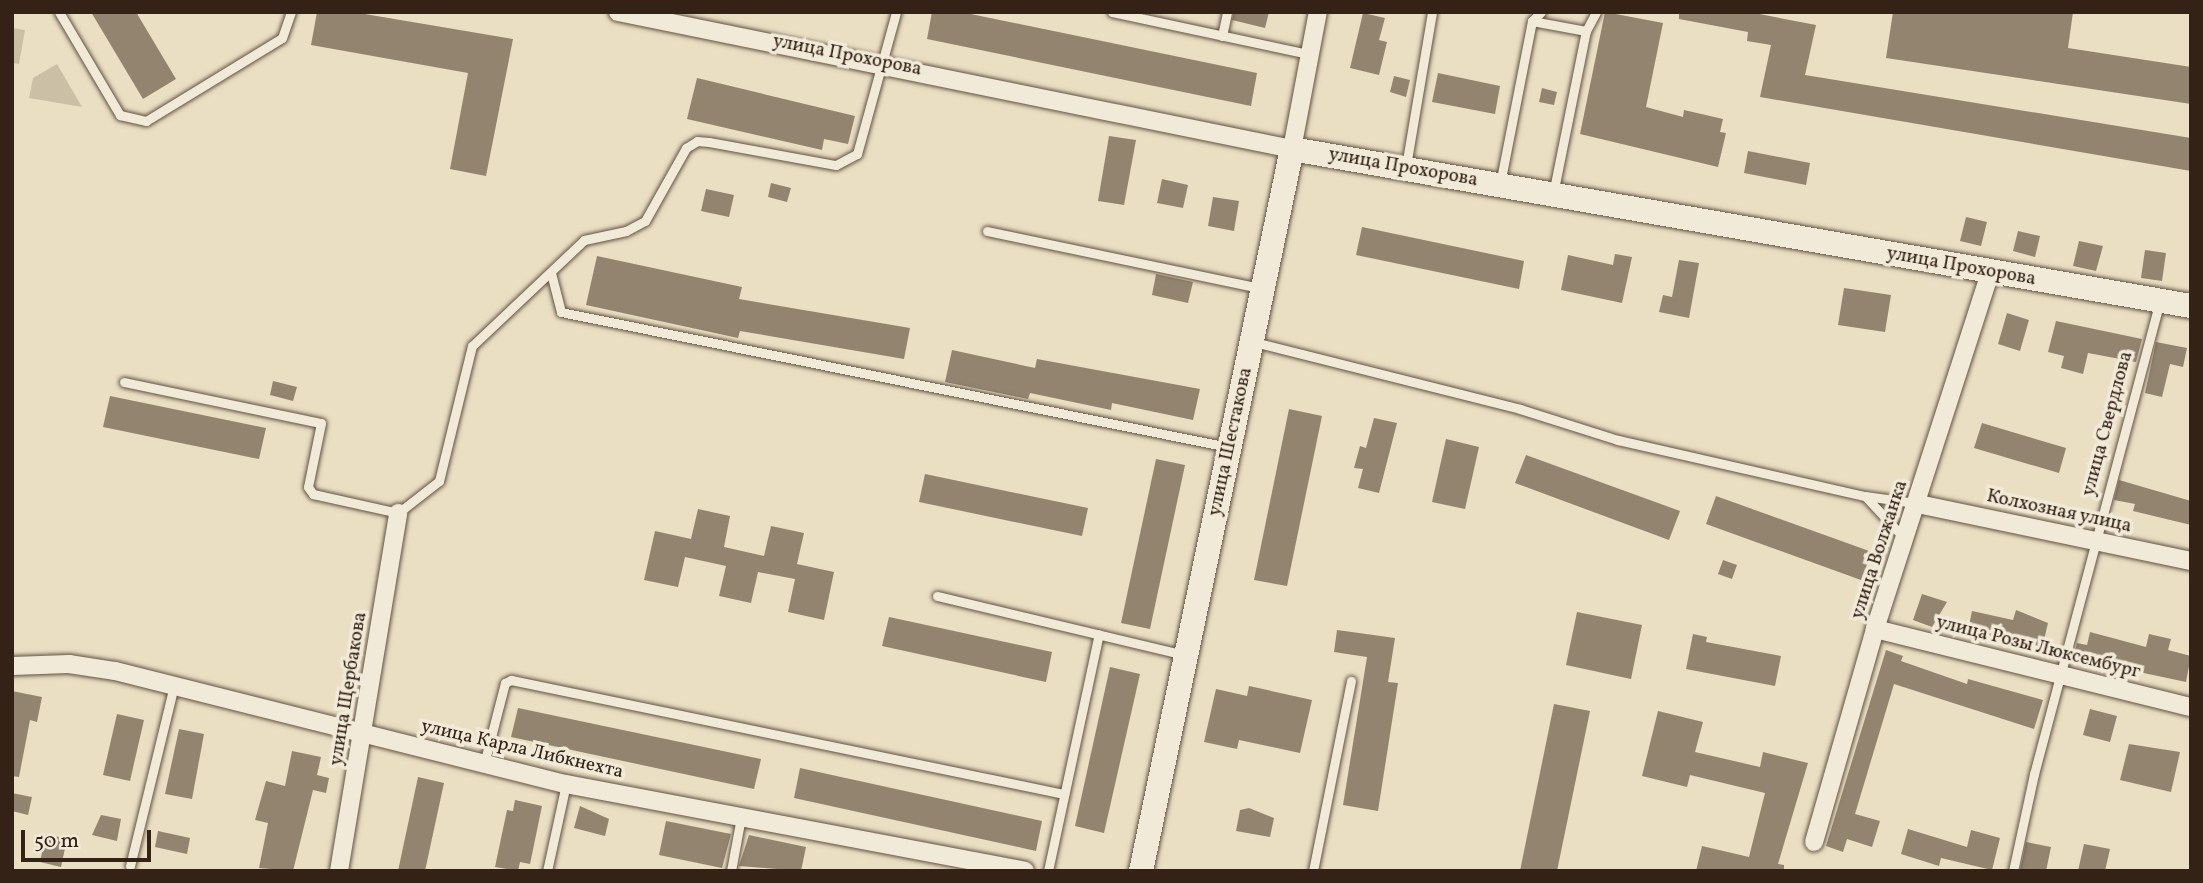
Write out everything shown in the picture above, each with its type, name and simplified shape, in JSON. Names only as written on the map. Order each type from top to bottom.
[{"type":"main road","name":"улица Прохорова","points":[[1292,149],[2191,306]]},
{"type":"main road","name":"улица Шестакова","points":[[1141,871],[1292,149]]},
{"type":"street","name":"улица Прохорова","points":[[618,12],[662,16],[1292,149]]},
{"type":"street","name":"улица Шестакова","points":[[1292,149],[1318,12]]},
{"type":"street","name":"улица Волжанка","points":[[1814,842],[1875,629],[1918,504],[1990,272]]},
{"type":"street","name":"Колхозная улица","points":[[1918,504],[2191,561]]},
{"type":"street","name":"улица Щербакова","points":[[339,871],[398,513]]},
{"type":"street","name":"улица Розы Люксембург","points":[[1875,629],[2059,677],[2191,707]]},
{"type":"street","name":"улица Карла Либкнехта","points":[[12,666],[69,664],[174,685],[566,784],[741,817],[944,863],[1024,871]]},
{"type":"lane","points":[[59,12],[120,115],[146,121],[282,37],[290,12]]},
{"type":"lane","points":[[124,382],[321,423],[308,487],[313,494],[398,513],[439,481],[472,346],[584,240],[626,231],[645,221],[669,172],[686,148],[697,141],[810,163],[836,165],[849,160],[863,143],[896,12]]},
{"type":"lane","points":[[1112,12],[1308,54]]},
{"type":"lane","points":[[1222,36],[1227,12]]},
{"type":"lane","points":[[1405,168],[1433,12]]},
{"type":"lane","points":[[1499,186],[1532,21],[1541,12]]},
{"type":"lane","points":[[1553,196],[1586,32],[1596,12]]},
{"type":"lane","points":[[1532,21],[1586,32]]},
{"type":"lane","points":[[987,231],[1263,289]]},
{"type":"lane","points":[[551,273],[561,312],[1230,447]]},
{"type":"lane","name":"улица Свердлова","points":[[2013,871],[2059,677],[2159,301]]},
{"type":"lane","points":[[1252,342],[1520,409],[1618,440],[1865,496],[1918,504]]},
{"type":"lane","points":[[1865,496],[1905,539]]},
{"type":"lane","points":[[937,596],[1186,655]]},
{"type":"lane","points":[[1048,871],[1099,634]]},
{"type":"lane","points":[[484,764],[505,683],[511,680],[1064,794]]},
{"type":"lane","points":[[1314,871],[1351,681]]},
{"type":"lane","points":[[130,866],[174,685]]},
{"type":"lane","points":[[547,871],[566,784]]},
{"type":"lane","points":[[730,871],[741,817]]},
{"type":"shaded area","points":[[12,28],[25,30],[19,64],[12,63]]},
{"type":"shaded area","points":[[57,64],[82,107],[29,98],[33,78]]},
{"type":"building","points":[[91,12],[136,12],[176,79],[143,99]]},
{"type":"building","points":[[317,12],[353,12],[513,39],[486,176],[450,169],[468,73],[311,45]]},
{"type":"building","points":[[932,12],[961,12],[1257,73],[1251,106],[927,39]]},
{"type":"building","points":[[1234,12],[1269,12],[1265,28],[1232,20]]},
{"type":"building","points":[[1605,12],[1663,23],[1646,107],[1683,117],[1684,110],[1723,119],[1720,132],[1726,133],[1718,167],[1580,134]]},
{"type":"building","points":[[1679,12],[1749,12],[1816,25],[1805,75],[2191,138],[2191,171],[1760,97],[1771,45],[1747,41],[1748,32],[1679,19]]},
{"type":"building","points":[[1893,12],[2073,12],[2068,48],[2191,67],[2191,104],[1886,58]]},
{"type":"building","points":[[1363,13],[1385,18],[1379,40],[1387,42],[1379,75],[1350,68]]},
{"type":"building","points":[[1438,73],[1500,86],[1495,114],[1432,102]]},
{"type":"building","points":[[1394,76],[1410,80],[1406,97],[1390,92]]},
{"type":"building","points":[[697,78],[855,116],[848,144],[824,139],[822,150],[687,119]]},
{"type":"building","points":[[1542,88],[1557,92],[1554,105],[1539,102]]},
{"type":"building","points":[[1109,136],[1136,140],[1124,205],[1098,201]]},
{"type":"building","points":[[1748,151],[1810,163],[1806,185],[1744,173]]},
{"type":"building","points":[[1162,179],[1188,185],[1183,208],[1157,203]]},
{"type":"building","points":[[771,183],[791,188],[787,202],[768,197]]},
{"type":"building","points":[[706,189],[734,195],[729,217],[701,211]]},
{"type":"building","points":[[1213,197],[1239,201],[1234,231],[1208,226]]},
{"type":"building","points":[[1966,217],[1987,222],[1981,246],[1960,241]]},
{"type":"building","points":[[1362,227],[1524,261],[1519,289],[1356,255]]},
{"type":"building","points":[[2018,231],[2040,236],[2035,257],[2013,251]]},
{"type":"building","points":[[2079,241],[2103,246],[2096,271],[2073,266]]},
{"type":"building","points":[[2145,250],[2166,253],[2162,281],[2141,278]]},
{"type":"building","points":[[1615,254],[1632,257],[1622,303],[1561,290],[1568,255],[1613,265]]},
{"type":"building","points":[[597,256],[742,287],[739,299],[910,328],[904,359],[740,331],[738,338],[586,305]]},
{"type":"building","points":[[1679,260],[1699,263],[1689,318],[1659,312],[1663,295],[1672,297]]},
{"type":"building","points":[[1156,274],[1193,282],[1188,303],[1152,295]]},
{"type":"building","points":[[1844,288],[1891,295],[1885,332],[1838,325]]},
{"type":"building","points":[[2007,313],[2029,320],[2020,351],[1998,344]]},
{"type":"building","points":[[2056,321],[2142,339],[2136,362],[2088,353],[2083,374],[2061,368],[2064,356],[2048,352]]},
{"type":"building","points":[[2156,342],[2187,348],[2183,367],[2170,364],[2162,397],[2145,393]]},
{"type":"building","points":[[952,350],[1035,368],[1037,359],[1200,389],[1193,420],[1112,403],[1111,410],[1030,393],[1028,399],[945,382]]},
{"type":"building","points":[[273,381],[297,387],[293,401],[270,395]]},
{"type":"building","points":[[110,396],[266,428],[259,459],[103,427]]},
{"type":"building","points":[[1289,409],[1322,416],[1287,586],[1254,580]]},
{"type":"building","points":[[1374,418],[1397,423],[1379,493],[1358,488],[1363,469],[1354,468],[1360,446],[1366,448]]},
{"type":"building","points":[[1982,423],[2066,448],[2059,473],[1974,448]]},
{"type":"building","points":[[1446,439],[1479,447],[1465,509],[1432,502]]},
{"type":"building","points":[[1526,455],[1680,511],[1669,540],[1515,483]]},
{"type":"building","points":[[1156,459],[1185,465],[1150,629],[1121,623]]},
{"type":"building","points":[[925,474],[1088,508],[1082,536],[919,502]]},
{"type":"building","points":[[2119,480],[2191,501],[2191,525],[2133,511],[2135,504],[2114,500]]},
{"type":"building","points":[[1716,496],[1872,552],[1861,580],[1706,524]]},
{"type":"building","points":[[698,509],[730,516],[724,547],[764,556],[771,526],[804,533],[797,564],[834,572],[824,620],[788,612],[795,579],[758,572],[751,603],[719,596],[726,566],[685,557],[678,587],[644,580],[655,531],[691,539]]},
{"type":"building","points":[[1723,560],[1737,565],[1732,579],[1718,574]]},
{"type":"building","points":[[1922,594],[1947,602],[1932,627],[1913,620]]},
{"type":"building","points":[[2016,610],[2048,623],[2041,653],[1967,635],[1972,611],[2013,620]]},
{"type":"building","points":[[1577,612],[1642,625],[1631,679],[1566,665]]},
{"type":"building","points":[[889,617],[1052,652],[1046,682],[882,646]]},
{"type":"building","points":[[1337,630],[1395,638],[1388,682],[1398,683],[1378,811],[1343,805],[1367,657],[1334,652]]},
{"type":"building","points":[[2090,632],[2146,647],[2149,634],[2171,639],[2168,650],[2191,656],[2186,682],[2073,658],[2077,643],[2087,645]]},
{"type":"building","points":[[1693,634],[1707,637],[1706,642],[1781,656],[1775,686],[1686,669]]},
{"type":"building","points":[[1886,650],[1903,656],[1901,661],[1967,684],[1968,679],[2043,700],[2034,729],[1894,684],[1855,814],[1880,821],[1872,847],[1847,839],[1843,852],[1826,846]]},
{"type":"building","points":[[1110,667],[1140,674],[1104,833],[1075,826]]},
{"type":"building","points":[[1249,686],[1312,700],[1300,753],[1239,740],[1237,749],[1204,742],[1216,689],[1247,696]]},
{"type":"building","points":[[12,691],[42,697],[37,722],[30,720],[19,777],[12,776]]},
{"type":"building","points":[[1554,704],[1590,711],[1557,871],[1520,871]]},
{"type":"building","points":[[518,708],[761,759],[754,789],[511,737]]},
{"type":"building","points":[[2090,709],[2117,716],[2110,742],[2083,735]]},
{"type":"building","points":[[1658,711],[1703,722],[1695,752],[1760,767],[1763,752],[1808,763],[1778,864],[1784,865],[1784,871],[1696,871],[1702,846],[1749,857],[1765,793],[1690,775],[1687,787],[1642,776]]},
{"type":"building","points":[[117,714],[144,720],[130,781],[103,775]]},
{"type":"building","points":[[179,729],[204,734],[192,799],[165,794]]},
{"type":"building","points":[[2129,744],[2180,752],[2171,792],[2120,780]]},
{"type":"building","points":[[292,751],[321,757],[317,775],[329,778],[326,793],[313,790],[293,871],[259,868],[268,823],[255,820],[266,781],[285,786]]},
{"type":"building","points":[[800,768],[1042,821],[1036,851],[794,798]]},
{"type":"building","points":[[418,777],[444,783],[425,871],[398,871]]},
{"type":"building","points":[[12,793],[32,797],[28,815],[12,811]]},
{"type":"building","points":[[515,800],[542,806],[530,864],[520,862],[518,871],[495,867],[507,810],[513,811]]},
{"type":"building","points":[[580,806],[609,819],[605,836],[574,828]]},
{"type":"building","points":[[1249,808],[1274,818],[1270,837],[1236,831],[1240,810]]},
{"type":"building","points":[[101,815],[121,819],[117,841],[92,835]]},
{"type":"building","points":[[666,821],[731,834],[722,868],[659,855]]},
{"type":"building","points":[[1908,829],[1967,847],[1971,830],[2000,838],[1992,870],[1941,858],[1939,866],[1901,854]]},
{"type":"building","points":[[158,831],[190,838],[187,854],[155,847]]},
{"type":"building","points":[[46,834],[67,839],[61,867],[40,862]]},
{"type":"building","points":[[749,835],[806,847],[801,871],[739,866]]},
{"type":"building","points":[[2026,842],[2051,847],[2046,871],[2020,871]]},
{"type":"building","points":[[2084,844],[2110,849],[2105,871],[2078,871]]}]
